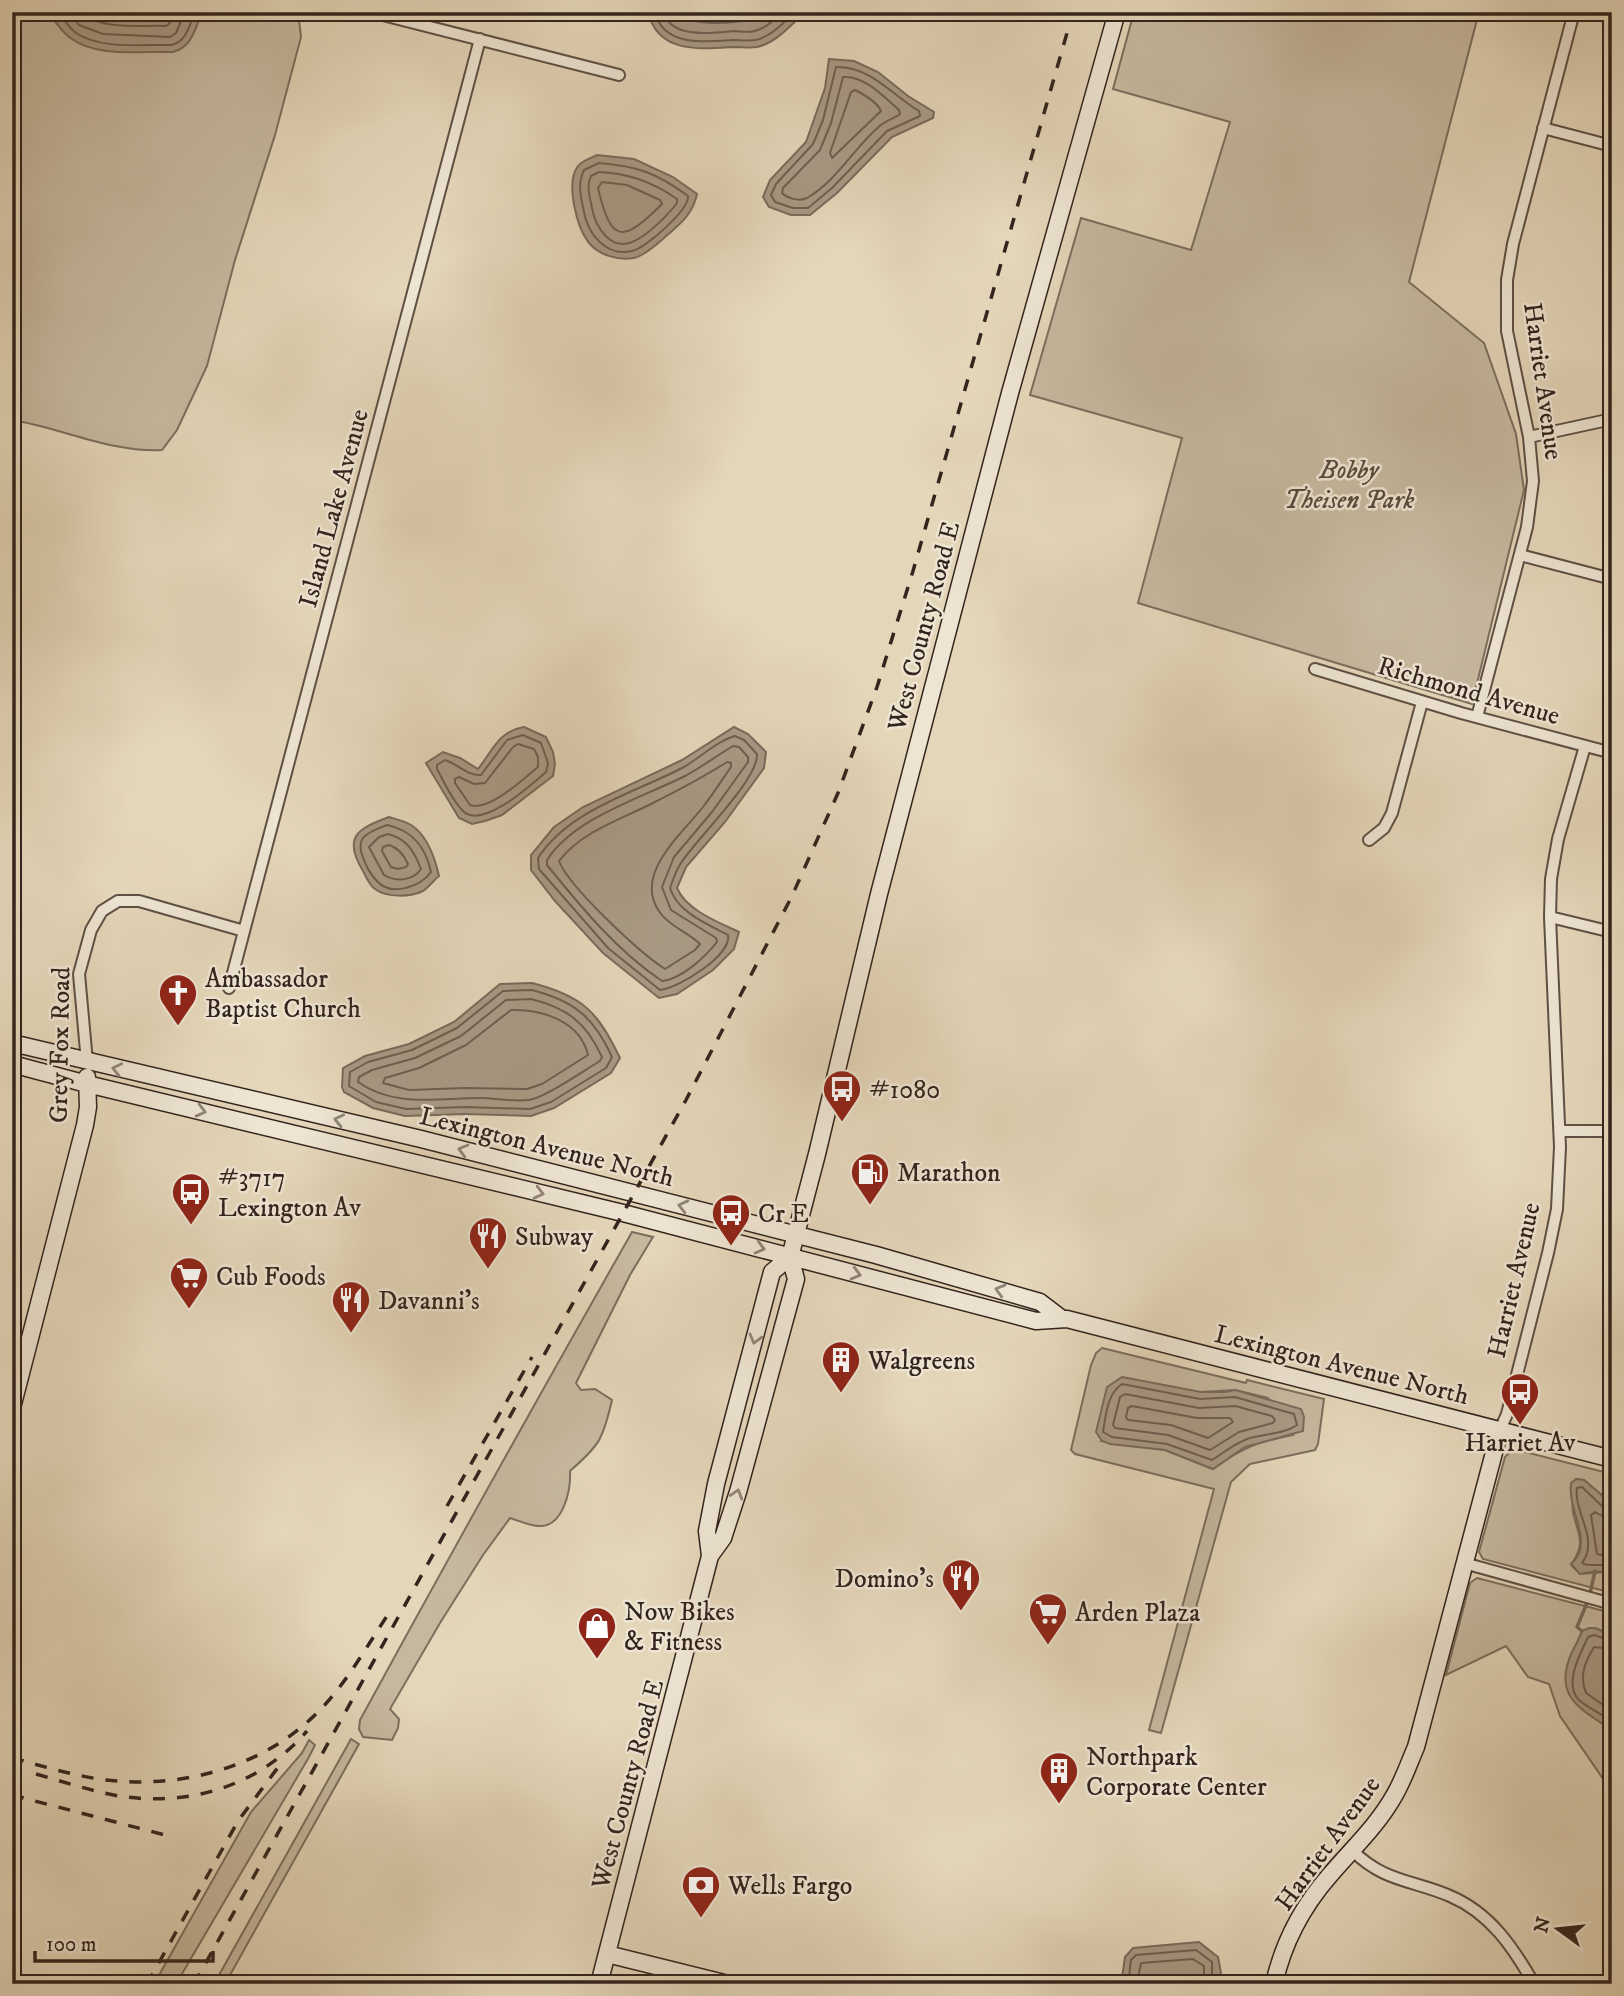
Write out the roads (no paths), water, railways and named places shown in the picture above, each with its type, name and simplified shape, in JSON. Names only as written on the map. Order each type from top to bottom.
[{"type":"street","points":[[370,12],[619,75]]},
{"type":"street","name":"West County Road E","points":[[599,1984],[710,1556],[723,1538],[738,1492],[796,1279],[790,1257],[933,684],[1010,393],[1117,12]]},
{"type":"street","name":"Harriet Avenue","points":[[1477,718],[1520,555],[1531,506],[1533,481],[1529,437],[1511,356],[1505,306],[1507,280],[1513,244],[1574,12]]},
{"type":"street","name":"Island Lake Avenue","points":[[229,988],[480,39]]},
{"type":"street","points":[[1543,128],[1612,146]]},
{"type":"street","points":[[1529,437],[1612,419]]},
{"type":"street","points":[[1520,555],[1612,579]]},
{"type":"street","name":"Richmond Avenue","points":[[1315,669],[1477,718],[1612,753]]},
{"type":"street","points":[[1369,840],[1384,828],[1392,814],[1422,702]]},
{"type":"street","name":"Harriet Avenue","points":[[1274,1984],[1287,1942],[1299,1917],[1329,1875],[1381,1815],[1394,1796],[1416,1747],[1500,1430],[1507,1414],[1551,1239],[1560,1179],[1560,1131],[1550,917],[1551,878],[1554,857],[1585,746]]},
{"type":"street","name":"Grey Fox Road","points":[[12,1408],[85,1125],[87,1062],[79,974],[91,930],[102,911],[118,901],[139,901],[244,931]]},
{"type":"street","points":[[1550,917],[1612,932]]},
{"type":"street","name":"Lexington Avenue North","points":[[12,1044],[421,1139],[797,1234],[1040,1302],[1061,1318]]},
{"type":"street","name":"Lexington Avenue North","points":[[12,1064],[597,1206],[1036,1321],[1061,1318],[1612,1458]]},
{"type":"street","points":[[1560,1131],[1612,1131]]},
{"type":"street","name":"West County Road E","points":[[710,1556],[707,1531],[714,1494],[772,1272],[790,1257]]},
{"type":"street","points":[[1464,1563],[1612,1604]]},
{"type":"street","points":[[1353,1850],[1388,1876],[1449,1895],[1486,1918],[1514,1950],[1534,1984]]},
{"type":"street","points":[[607,1954],[728,1984]]},
{"type":"water","points":[[47,12],[202,12],[189,42],[179,50],[133,52],[105,51],[80,44],[66,35]]},
{"type":"water","points":[[648,12],[805,12],[783,33],[764,45],[694,48],[671,42],[661,35],[653,26]]},
{"type":"water","points":[[829,59],[854,61],[878,72],[934,112],[933,118],[892,137],[837,193],[810,215],[791,215],[769,207],[763,197],[770,180],[806,142],[825,88]]},
{"type":"water","points":[[597,155],[634,159],[673,177],[697,194],[689,213],[681,223],[638,257],[622,259],[604,254],[589,243],[580,227],[574,205],[574,174],[580,164]]},
{"type":"water","points":[[524,727],[546,737],[553,752],[553,776],[502,815],[472,824],[459,818],[426,763],[443,752],[478,769],[502,737]]},
{"type":"water","points":[[734,727],[748,734],[766,752],[764,768],[725,822],[686,867],[677,888],[681,896],[695,909],[739,932],[734,949],[713,970],[677,994],[659,998],[603,953],[555,901],[531,870],[531,855],[554,827],[583,807],[682,760]]},
{"type":"water","points":[[389,817],[417,829],[430,848],[439,876],[423,891],[399,896],[380,892],[370,884],[357,860],[354,850],[356,836],[368,826]]},
{"type":"water","points":[[532,983],[576,1000],[596,1017],[620,1058],[611,1073],[554,1108],[531,1116],[405,1116],[373,1108],[344,1092],[343,1068],[365,1056],[409,1044],[454,1022],[500,984]]},
{"type":"water","points":[[1122,1377],[1201,1392],[1235,1390],[1301,1409],[1304,1417],[1303,1431],[1245,1447],[1213,1469],[1165,1450],[1110,1444],[1102,1441],[1096,1432],[1107,1387]]},
{"type":"water","points":[[1576,1479],[1584,1480],[1612,1504],[1612,1576],[1600,1572],[1580,1574],[1571,1564],[1579,1554],[1581,1542],[1571,1492],[1571,1483]]},
{"type":"water","points":[[1589,1628],[1612,1635],[1612,1730],[1580,1708],[1567,1690],[1565,1680],[1572,1652],[1582,1631]]},
{"type":"water","points":[[1199,1942],[1218,1957],[1221,1973],[1219,1984],[1121,1984],[1125,1957],[1133,1948]]},
{"type":"waterway","points":[[1582,1631],[1577,1627],[1589,1598],[1595,1571]]},
{"type":"railway","points":[[194,1984],[686,1100],[792,896],[838,793],[877,687],[913,571],[1073,12]]},
{"type":"railway","points":[[447,1506],[532,1357]]},
{"type":"railway","points":[[12,1758],[82,1776],[135,1782],[193,1777],[248,1760],[298,1730],[320,1710],[349,1675],[391,1610]]},
{"type":"railway","points":[[36,1774],[119,1796],[145,1799],[197,1795],[245,1779],[288,1750],[307,1731]]},
{"type":"railway","points":[[147,1984],[238,1821],[282,1762]]},
{"type":"railway","points":[[12,1795],[165,1835]]},
{"type":"place","name":"Ambassador Baptist Church","points":[[178,1027]]},
{"type":"place","name":"#1080","points":[[842,1123]]},
{"type":"place","name":"Marathon","points":[[870,1206]]},
{"type":"place","name":"#3717 Lexington Av","points":[[191,1226]]},
{"type":"place","name":"Cr E","points":[[731,1247]]},
{"type":"place","name":"Subway","points":[[488,1270]]},
{"type":"place","name":"Cub Foods","points":[[189,1310]]},
{"type":"place","name":"Davanni's","points":[[351,1334]]},
{"type":"place","name":"Walgreens","points":[[841,1394]]},
{"type":"place","name":"Harriet Av","points":[[1520,1426]]},
{"type":"place","name":"Domino's","points":[[961,1612]]},
{"type":"place","name":"Arden Plaza","points":[[1048,1646]]},
{"type":"place","name":"Now Bikes & Fitness","points":[[597,1660]]},
{"type":"place","name":"Northpark Corporate Center","points":[[1059,1805]]},
{"type":"place","name":"Wells Fargo","points":[[701,1919]]},
{"type":"park label","name":"Bobby Theisen Park","points":[[1349,484]]}]
